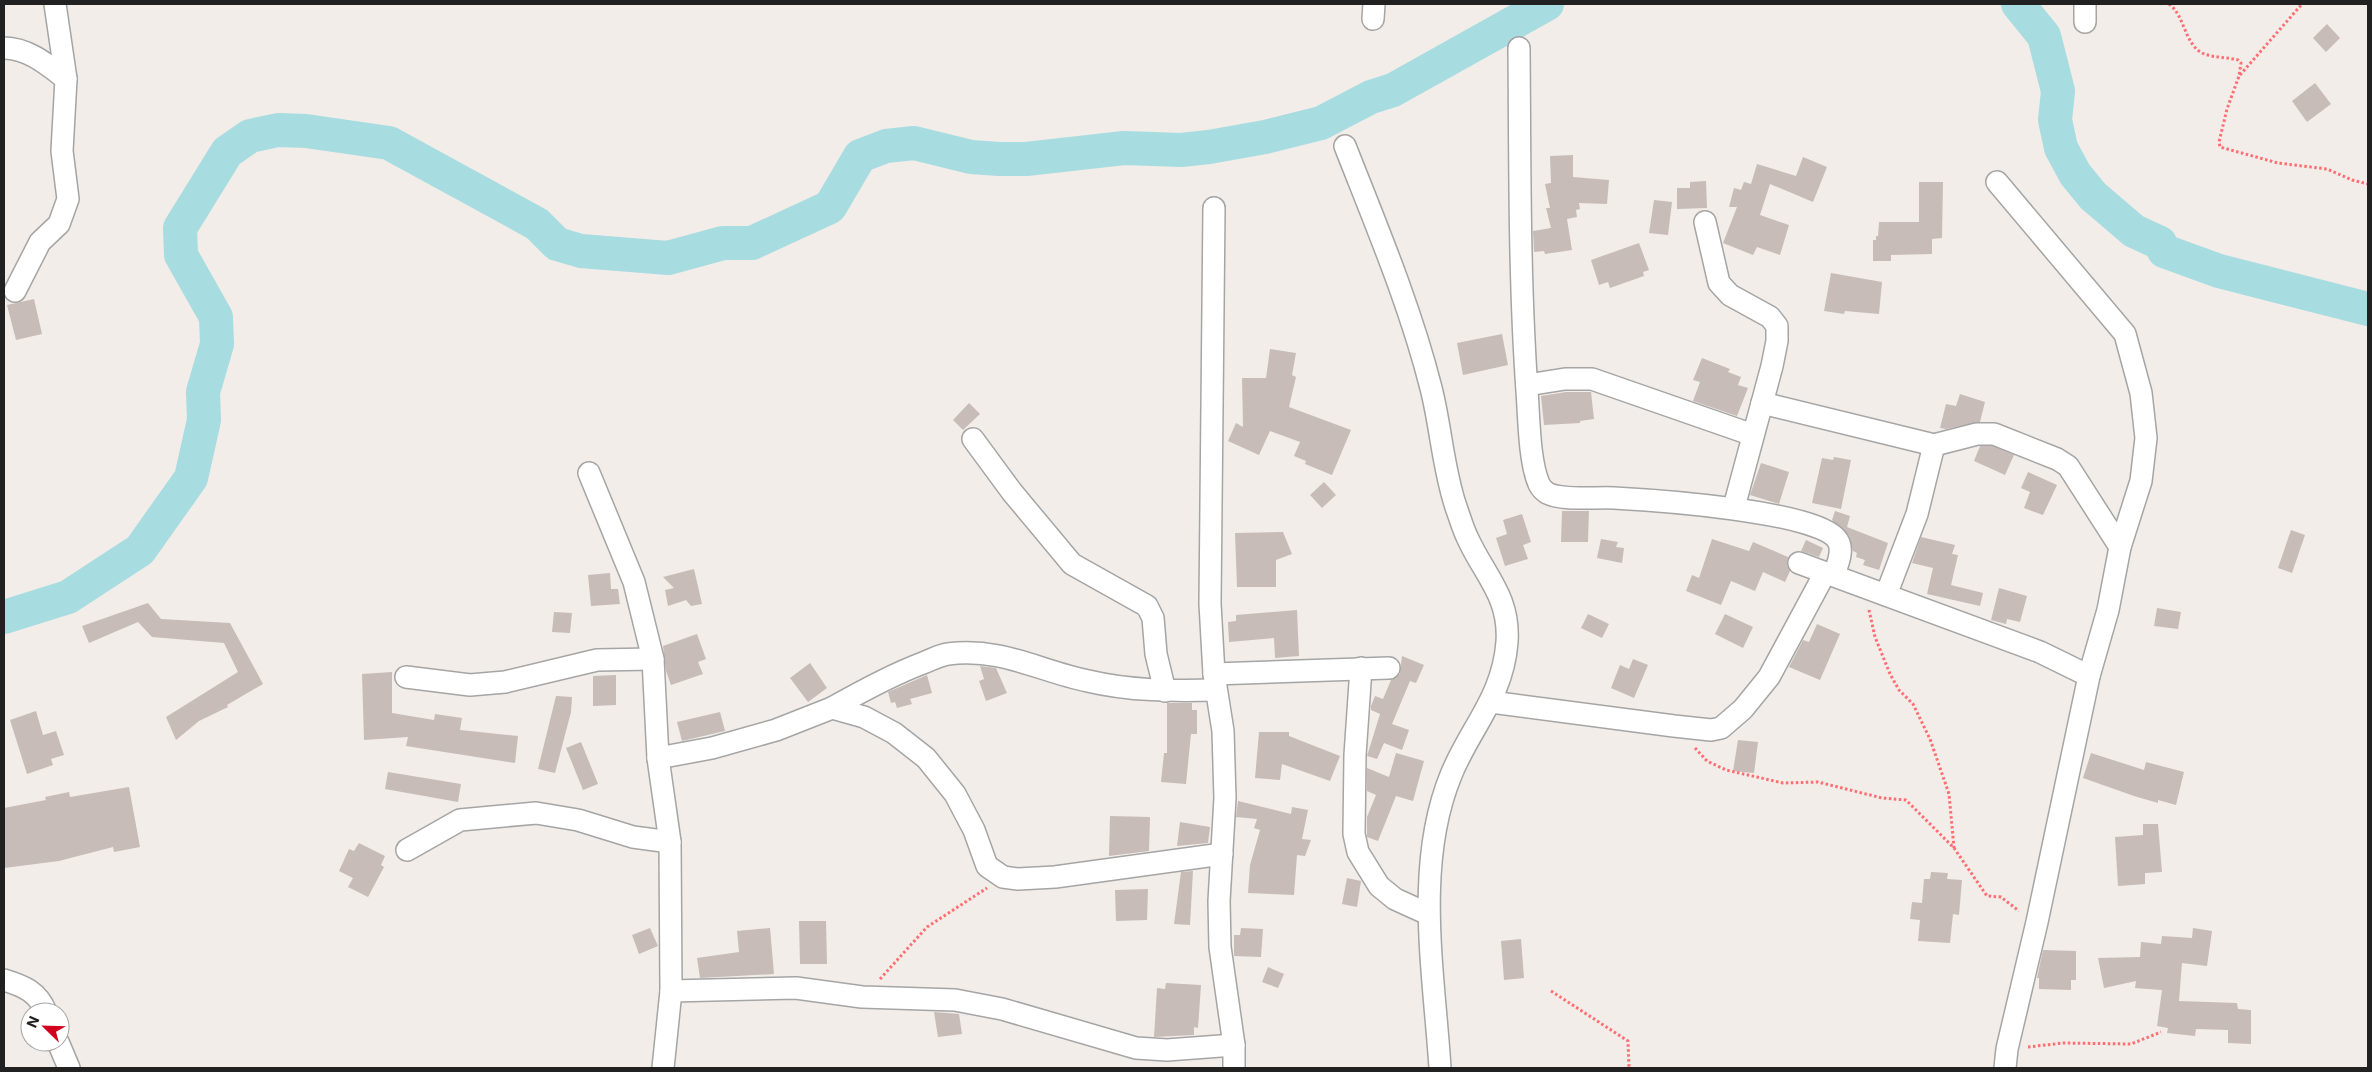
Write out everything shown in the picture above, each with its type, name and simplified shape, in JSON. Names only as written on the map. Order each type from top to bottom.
[{"type":"street","points":[[15,291],[40,242],[59,224],[68,199],[62,151],[66,79],[55,4]]},
{"type":"street","points":[[4,48],[20,51],[41,59],[66,79]]},
{"type":"street","points":[[1491,702],[1674,726],[1711,730],[1721,728],[1743,709],[1777,663],[1829,574],[1840,547],[1840,543],[1831,532],[1775,516],[1734,507],[1559,496],[1548,493],[1539,484],[1533,453],[1526,385],[1520,187],[1519,48]]},
{"type":"street","points":[[1345,146],[1402,293],[1431,389],[1455,505],[1469,540],[1495,585],[1502,604],[1507,628],[1507,643],[1503,666],[1491,702],[1451,775],[1432,841],[1428,914],[1440,1068]]},
{"type":"street","points":[[1997,182],[2125,334],[2141,393],[2146,438],[2140,481],[2120,547],[2108,610],[2089,676],[2006,1059]]},
{"type":"street","points":[[1214,208],[1210,604],[1215,682],[1223,731],[1225,798],[1219,901],[1220,947],[1234,1045],[1234,1068]]},
{"type":"street","points":[[1705,222],[1719,283],[1730,295],[1770,317],[1777,326],[1777,341],[1734,507]]},
{"type":"street","points":[[1526,385],[1565,379],[1592,379],[1753,435]]},
{"type":"street","points":[[1762,403],[1934,445],[1978,434],[1994,434],[2057,459],[2068,466],[2075,475],[2120,547]]},
{"type":"street","points":[[973,439],[1012,492],[1072,564],[1147,606],[1153,618],[1156,654],[1165,691]]},
{"type":"street","points":[[1886,594],[1917,514],[1934,445]]},
{"type":"street","points":[[589,473],[634,582],[653,658],[658,758],[670,842],[671,991],[663,1068]]},
{"type":"street","points":[[1799,563],[1863,585],[2040,652],[2089,676]]},
{"type":"street","points":[[658,758],[712,748],[776,730],[832,708],[885,678],[946,654],[980,652],[1000,655],[1087,681],[1165,691],[1215,682],[1361,668],[1389,668]]},
{"type":"street","points":[[406,677],[470,686],[504,682],[597,660],[653,658]]},
{"type":"street","points":[[1361,668],[1355,755],[1354,834],[1358,852],[1379,886],[1395,899],[1428,914]]},
{"type":"street","points":[[832,708],[864,717],[894,733],[926,758],[955,794],[974,830],[987,866],[1002,877],[1018,879],[1056,877],[1222,854]]},
{"type":"street","points":[[407,850],[460,820],[536,813],[578,820],[633,837],[670,842]]},
{"type":"street","points":[[4,980],[28,989],[41,1002]]},
{"type":"street","points":[[671,991],[789,988],[862,997],[955,1000],[1002,1009],[1109,1042],[1136,1048],[1167,1050],[1234,1045]]},
{"type":"street","points":[[62,1052],[69,1068]]},
{"type":"path","points":[[2169,4],[2179,17],[2196,49],[2205,54],[2238,60],[2241,68],[2227,109],[2219,142],[2220,147],[2278,163],[2327,169],[2352,180],[2368,184]]},
{"type":"path","points":[[2239,76],[2302,4]]},
{"type":"path","points":[[1863,585],[1875,637],[1890,674],[1899,690],[1913,704],[1930,740],[1949,794],[1954,848]]},
{"type":"path","points":[[1674,726],[1708,761],[1726,770],[1783,783],[1818,782],[1882,798],[1906,800],[1954,848],[1987,896],[2001,897],[2006,903],[2037,922]]},
{"type":"path","points":[[862,997],[927,927],[1002,877]]},
{"type":"path","points":[[1552,991],[1628,1041],[1629,1068]]},
{"type":"path","points":[[2006,1059],[2063,1043],[2131,1044],[2161,1032]]},
{"type":"building","points":[[2327,24],[2340,38],[2326,52],[2313,38]]},
{"type":"building","points":[[2315,83],[2331,104],[2307,122],[2292,101]]},
{"type":"building","points":[[1573,155],[1573,177],[1609,180],[1607,204],[1579,203],[1580,209],[1576,210],[1577,217],[1567,219],[1572,250],[1545,254],[1544,251],[1534,252],[1533,231],[1551,228],[1546,208],[1550,208],[1545,184],[1551,183],[1550,156]]},
{"type":"building","points":[[1803,157],[1827,167],[1813,202],[1770,184],[1760,215],[1789,225],[1780,255],[1757,247],[1753,255],[1723,243],[1737,207],[1729,207],[1734,188],[1741,190],[1744,182],[1751,184],[1757,164],[1796,176]]},
{"type":"building","points":[[1706,181],[1707,208],[1677,209],[1677,188],[1690,188],[1690,182]]},
{"type":"building","points":[[1919,182],[1943,182],[1942,238],[1932,239],[1932,254],[1891,255],[1891,261],[1873,261],[1873,240],[1876,240],[1876,236],[1878,236],[1879,222],[1919,222]]},
{"type":"building","points":[[1654,200],[1672,202],[1668,235],[1649,233]]},
{"type":"building","points":[[1639,243],[1649,270],[1643,272],[1644,276],[1610,288],[1608,282],[1599,285],[1591,260]]},
{"type":"building","points":[[1831,273],[1882,282],[1879,314],[1845,311],[1844,314],[1824,311]]},
{"type":"building","points":[[34,299],[42,334],[16,340],[7,305]]},
{"type":"building","points":[[1502,334],[1508,365],[1463,375],[1457,343]]},
{"type":"building","points":[[1270,349],[1296,353],[1292,375],[1296,377],[1289,407],[1351,430],[1332,475],[1305,464],[1306,461],[1294,456],[1300,442],[1270,431],[1259,455],[1228,441],[1236,423],[1243,427],[1242,378],[1266,378]]},
{"type":"building","points":[[1702,358],[1730,369],[1728,372],[1741,377],[1738,385],[1748,388],[1737,416],[1693,401],[1700,382],[1693,380]]},
{"type":"building","points":[[1566,392],[1591,392],[1594,419],[1580,421],[1580,423],[1544,425],[1541,396]]},
{"type":"building","points":[[1960,394],[1985,402],[1980,422],[1946,429],[1940,428],[1946,404],[1956,406]]},
{"type":"building","points":[[969,403],[980,414],[963,430],[953,420]]},
{"type":"building","points":[[1980,446],[1992,446],[2014,455],[2005,475],[1974,461]]},
{"type":"building","points":[[1834,457],[1851,460],[1841,509],[1812,503],[1822,458],[1833,460]]},
{"type":"building","points":[[1761,463],[1789,472],[1779,504],[1750,495]]},
{"type":"building","points":[[2028,472],[2057,485],[2043,515],[2024,508],[2030,492],[2021,488]]},
{"type":"building","points":[[1324,482],[1336,495],[1322,508],[1310,495]]},
{"type":"building","points":[[1562,511],[1589,511],[1588,542],[1561,542]]},
{"type":"building","points":[[1835,511],[1850,516],[1847,527],[1888,543],[1879,570],[1863,565],[1865,560],[1856,557],[1857,553],[1853,551],[1849,536],[1832,520]]},
{"type":"building","points":[[1522,514],[1531,542],[1523,545],[1528,559],[1505,566],[1496,538],[1507,534],[1503,520]]},
{"type":"building","points":[[2291,530],[2305,535],[2292,573],[2278,568]]},
{"type":"building","points":[[1283,532],[1292,554],[1276,560],[1276,587],[1237,587],[1235,533]]},
{"type":"building","points":[[1921,537],[1955,545],[1952,554],[1958,555],[1951,585],[1983,593],[1980,606],[1927,594],[1933,568],[1912,563]]},
{"type":"building","points":[[1601,539],[1618,542],[1616,547],[1624,548],[1622,563],[1597,558]]},
{"type":"building","points":[[1712,539],[1749,551],[1753,542],[1788,557],[1787,565],[1790,571],[1785,582],[1763,572],[1755,591],[1731,581],[1721,605],[1686,591],[1692,575],[1699,578]]},
{"type":"building","points":[[1806,540],[1823,548],[1819,557],[1801,551]]},
{"type":"building","points":[[694,569],[702,604],[691,606],[686,600],[668,606],[665,590],[674,588],[663,577]]},
{"type":"building","points":[[610,573],[611,589],[618,589],[620,604],[591,606],[588,575]]},
{"type":"building","points":[[1999,588],[2027,596],[2020,622],[2007,619],[2006,624],[1991,620]]},
{"type":"building","points":[[148,603],[161,619],[230,623],[263,684],[227,705],[228,707],[199,721],[176,740],[166,717],[238,672],[224,643],[152,637],[138,622],[89,643],[82,626]]},
{"type":"building","points":[[2157,608],[2181,612],[2178,629],[2154,626]]},
{"type":"building","points":[[1297,610],[1299,656],[1275,658],[1274,638],[1229,642],[1228,622],[1236,621],[1236,615]]},
{"type":"building","points":[[554,612],[572,613],[570,633],[552,632]]},
{"type":"building","points":[[1588,614],[1609,624],[1602,638],[1581,628]]},
{"type":"building","points":[[1725,614],[1753,627],[1743,648],[1715,634]]},
{"type":"building","points":[[1817,624],[1840,634],[1820,680],[1789,667],[1803,640],[1809,642]]},
{"type":"building","points":[[697,634],[706,659],[698,662],[703,674],[671,685],[666,671],[663,646]]},
{"type":"building","points":[[1402,656],[1424,665],[1416,683],[1410,681],[1392,724],[1409,730],[1402,750],[1384,743],[1377,759],[1367,756],[1380,714],[1371,710],[1371,706],[1375,696],[1383,699],[1391,680],[1400,674]]},
{"type":"building","points":[[1633,659],[1648,665],[1634,698],[1611,688],[1620,665],[1629,669]]},
{"type":"building","points":[[810,663],[827,688],[808,702],[790,678]]},
{"type":"building","points":[[980,666],[996,668],[1007,693],[986,701],[979,681],[984,679]]},
{"type":"building","points":[[392,672],[392,713],[434,720],[435,714],[462,718],[460,730],[518,736],[515,763],[406,746],[408,737],[364,740],[362,674]]},
{"type":"building","points":[[616,675],[616,705],[593,706],[593,676]]},
{"type":"building","points":[[927,675],[932,693],[910,699],[912,704],[897,708],[895,702],[891,703],[888,692]]},
{"type":"building","points":[[556,696],[572,697],[571,712],[555,773],[538,769]]},
{"type":"building","points":[[1167,703],[1192,703],[1192,710],[1197,710],[1197,734],[1191,734],[1186,784],[1161,782],[1164,753],[1167,753]]},
{"type":"building","points":[[36,711],[43,735],[56,731],[64,755],[51,759],[53,765],[27,774],[10,720]]},
{"type":"building","points":[[720,712],[725,731],[682,741],[677,722]]},
{"type":"building","points":[[1259,732],[1289,732],[1289,736],[1340,756],[1330,781],[1282,764],[1280,780],[1255,778]]},
{"type":"building","points":[[1738,740],[1758,742],[1754,773],[1733,771]]},
{"type":"building","points":[[581,742],[598,784],[583,790],[566,748]]},
{"type":"building","points":[[1396,753],[1424,761],[1413,801],[1396,796],[1378,841],[1367,837],[1367,817],[1376,795],[1367,791],[1367,768],[1389,777]]},
{"type":"building","points":[[2091,753],[2144,770],[2146,762],[2184,772],[2176,805],[2158,800],[2158,803],[2083,778]]},
{"type":"building","points":[[388,772],[461,784],[458,802],[385,789]]},
{"type":"building","points":[[129,787],[140,847],[114,852],[113,847],[59,861],[4,868],[4,808],[46,800],[45,797],[69,792],[70,797]]},
{"type":"building","points":[[1238,801],[1291,814],[1292,807],[1308,810],[1302,839],[1311,840],[1305,856],[1297,855],[1294,895],[1248,893],[1250,865],[1260,830],[1254,828],[1257,819],[1236,817]]},
{"type":"building","points":[[1110,816],[1150,817],[1149,851],[1109,856]]},
{"type":"building","points":[[1180,822],[1210,827],[1208,843],[1177,846]]},
{"type":"building","points":[[2143,824],[2158,824],[2162,872],[2145,873],[2145,884],[2118,886],[2115,837],[2143,835]]},
{"type":"building","points":[[359,843],[385,856],[381,865],[384,867],[368,897],[348,887],[353,878],[339,871],[349,849],[354,851]]},
{"type":"building","points":[[1193,871],[1190,925],[1174,924],[1181,872]]},
{"type":"building","points":[[1931,872],[1948,873],[1947,879],[1962,880],[1959,915],[1953,914],[1950,943],[1918,941],[1920,920],[1910,919],[1912,902],[1922,903],[1924,879],[1930,879]]},
{"type":"building","points":[[1347,878],[1361,881],[1357,907],[1342,904]]},
{"type":"building","points":[[1148,889],[1147,920],[1116,921],[1115,890]]},
{"type":"building","points":[[799,921],[826,921],[827,964],[800,964]]},
{"type":"building","points":[[650,928],[658,946],[639,954],[632,935]]},
{"type":"building","points":[[770,928],[774,974],[700,978],[697,958],[739,952],[737,931]]},
{"type":"building","points":[[1241,928],[1263,929],[1261,957],[1234,956],[1234,935],[1240,935]]},
{"type":"building","points":[[2193,928],[2212,931],[2207,966],[2182,963],[2179,1001],[2237,1003],[2238,1009],[2251,1010],[2251,1044],[2228,1043],[2228,1030],[2196,1029],[2195,1036],[2167,1033],[2168,1028],[2157,1026],[2162,990],[2135,988],[2136,981],[2104,988],[2098,958],[2140,957],[2141,942],[2161,944],[2162,936],[2192,938]]},
{"type":"building","points":[[1521,939],[1524,978],[1504,980],[1501,941]]},
{"type":"building","points":[[2043,950],[2076,951],[2076,980],[2071,980],[2071,990],[2039,989],[2039,978],[2037,978]]},
{"type":"building","points":[[1268,967],[1284,974],[1278,988],[1262,982]]},
{"type":"building","points":[[1166,983],[1201,985],[1198,1028],[1194,1027],[1194,1035],[1154,1037],[1157,988],[1165,989]]},
{"type":"building","points":[[934,1012],[959,1014],[962,1034],[938,1037]]},
{"type":"waterway","points":[[4,617],[68,597],[140,550],[191,478],[204,420],[203,392],[217,344],[216,317],[181,255],[180,228],[227,152],[250,136],[278,130],[306,131],[389,143],[537,224],[557,244],[581,251],[668,258],[723,243],[752,243],[830,207],[860,156],[886,146],[914,143],[971,157],[1026,159],[1124,148],[1181,150],[1209,147],[1265,137],[1321,123],[1371,97],[1393,90],[1547,4]]},
{"type":"waterway","points":[[2018,4],[2044,36],[2058,91],[2055,120],[2061,148],[2075,174],[2093,196],[2134,231],[2160,243],[2164,251],[2219,271],[2368,309]]}]
